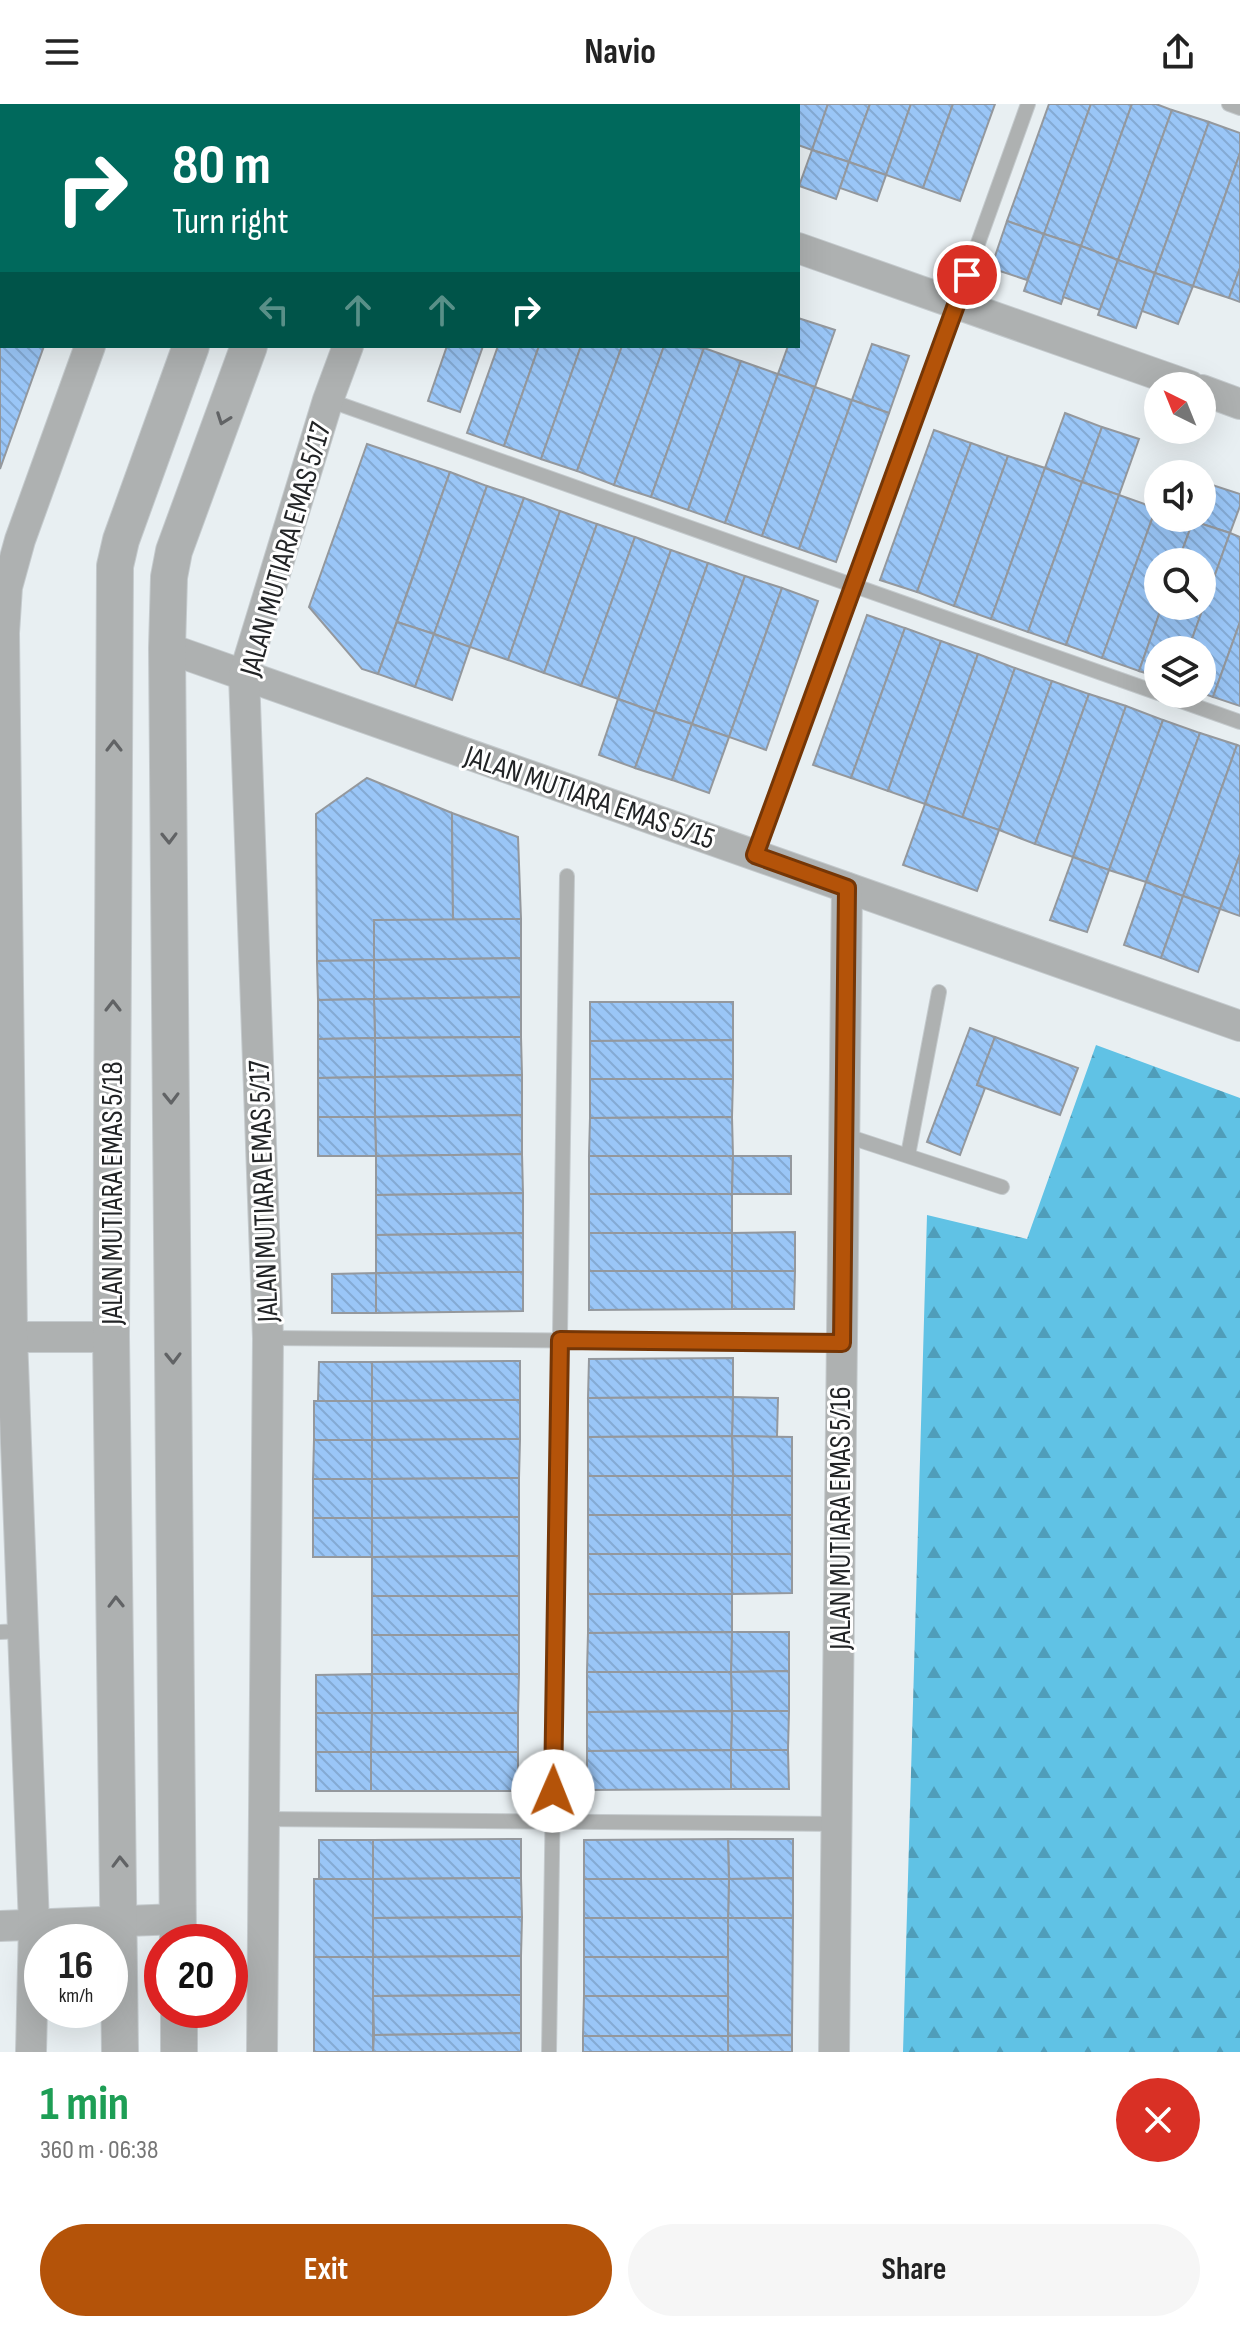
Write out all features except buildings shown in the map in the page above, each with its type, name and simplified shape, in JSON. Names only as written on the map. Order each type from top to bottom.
[{"type":"street","points":[[800,249],[1150,372]]},
{"type":"street","points":[[34,1924],[12,1632],[6,1336],[4,586],[89,348]]},
{"type":"street","name":"JALAN MUTIARA EMAS 5/18","points":[[120,2052],[121,1921],[111,1337],[115,566],[121,540],[190,348]]},
{"type":"street","name":"JALAN MUTIARA EMAS 5/18","points":[[178,1924],[167,648],[169,577],[174,551],[248,348]]},
{"type":"street","name":"JALAN MUTIARA EMAS 5/17","points":[[262,2052],[268,1338],[244,675],[328,400],[347,348]]},
{"type":"street","points":[[1216,395],[1240,404]]},
{"type":"street","name":"JALAN MUTIARA EMAS 5/15","points":[[167,648],[1240,1026]]},
{"type":"street","name":"JALAN MUTIARA EMAS 5/16","points":[[834,2052],[847,888]]},
{"type":"street","points":[[6,1336],[111,1337]]},
{"type":"street","points":[[56,1924],[121,1921],[144,1925]]},
{"type":"street","points":[[0,1926],[24,1925]]},
{"type":"street","points":[[31,2052],[32,2028]]},
{"type":"street","points":[[179,2028],[179,2052]]},
{"type":"lane","points":[[755,855],[1028,104]]},
{"type":"lane","points":[[1229,104],[1240,108]]},
{"type":"lane","points":[[328,400],[1144,688]]},
{"type":"lane","points":[[1200,708],[1240,722]]},
{"type":"lane","points":[[549,2052],[567,876]]},
{"type":"lane","points":[[908,1155],[939,992]]},
{"type":"lane","points":[[844,1135],[1002,1187]]},
{"type":"lane","points":[[268,1338],[842,1343]]},
{"type":"lane","points":[[264,1819],[838,1824]]},
{"type":"green space","points":[[1096,1045],[1240,1098],[1240,2052],[903,2052],[927,1215],[1027,1239]]},
{"type":"route","points":[[553,1791],[560,1340],[842,1343],[847,888],[755,855],[967,275]]}]
